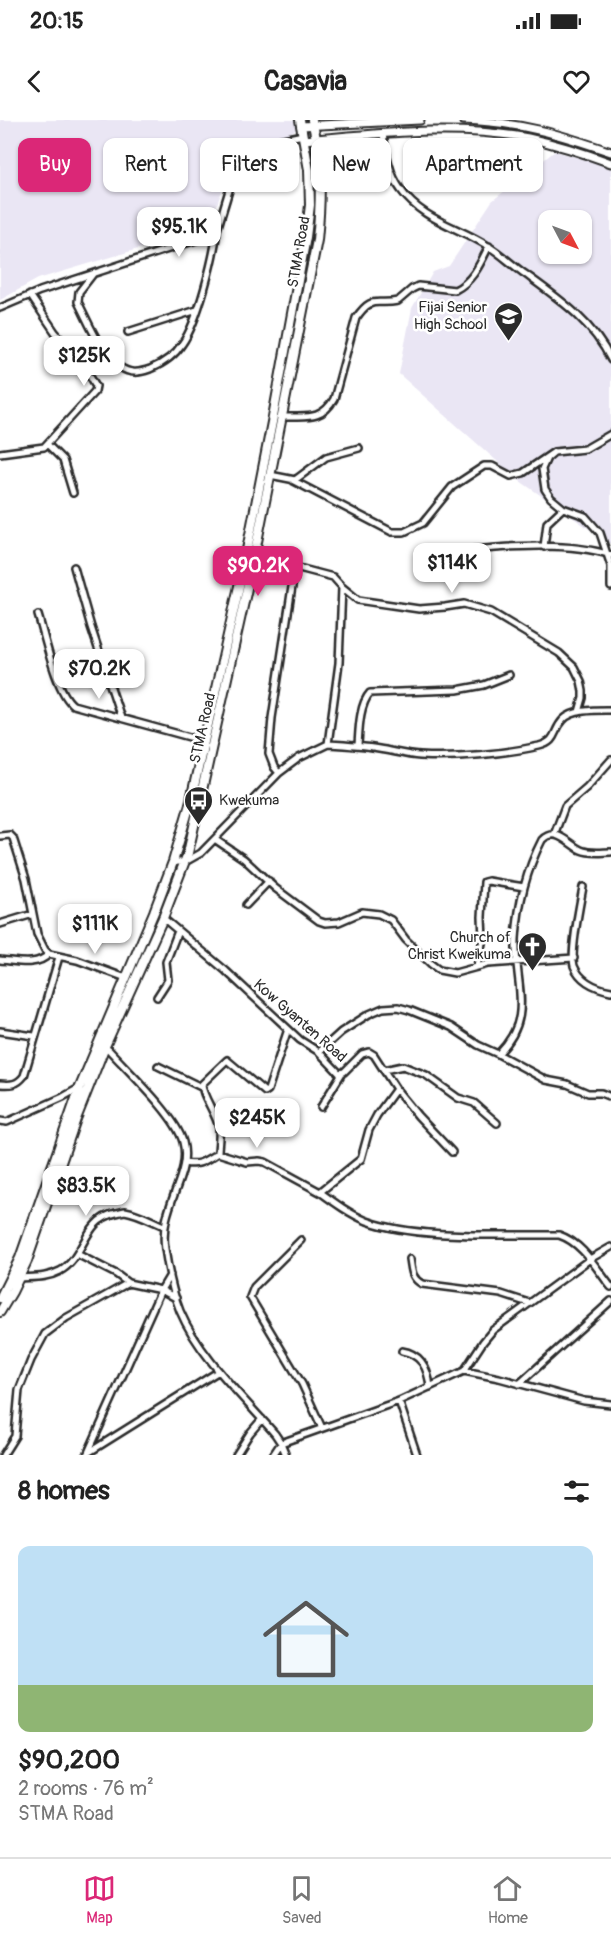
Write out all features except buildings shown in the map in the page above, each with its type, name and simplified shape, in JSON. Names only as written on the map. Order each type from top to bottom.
[{"type":"main road","name":"STMA Road","points":[[0,1312],[19,1278],[34,1242],[102,1044],[172,862],[190,804],[248,544],[306,237],[310,205],[309,170],[301,123]]},
{"type":"main road","name":"STMA Road","points":[[312,123],[316,138]]},
{"type":"main road","name":"STMA Road","points":[[0,1298],[27,1240],[80,1087],[163,918],[188,853],[254,557],[317,240],[321,192]]},
{"type":"street","points":[[301,123],[381,123],[420,120]]},
{"type":"street","points":[[463,120],[511,122],[611,152]]},
{"type":"street","points":[[381,123],[393,174],[399,189],[412,203],[435,219],[489,246],[578,314],[611,360]]},
{"type":"street","points":[[338,138],[433,132],[482,133],[528,138],[611,163]]},
{"type":"street","points":[[93,273],[79,292],[78,302],[110,358],[127,371],[141,372],[165,361],[182,344],[193,324],[237,164],[255,156],[279,140],[311,139]]},
{"type":"street","points":[[0,308],[93,273],[199,239],[217,230]]},
{"type":"street","points":[[281,417],[314,416],[323,414],[328,409],[334,399],[356,318],[363,309],[374,302],[398,301],[418,286],[455,290],[459,288],[476,272],[489,246]]},
{"type":"street","points":[[0,453],[38,448],[47,444],[95,391],[96,386],[84,365],[50,325],[30,295]]},
{"type":"street","points":[[128,332],[197,310]]},
{"type":"street","points":[[270,476],[292,480],[392,532],[404,532],[423,523],[452,487],[484,466],[492,466],[511,476],[523,473],[554,452],[585,449],[611,434]]},
{"type":"street","points":[[47,444],[63,460],[73,493]]},
{"type":"street","points":[[292,480],[326,457],[359,448]]},
{"type":"street","points":[[554,452],[543,465],[545,489],[551,498],[563,508],[585,516],[600,533],[609,554],[611,587]]},
{"type":"street","points":[[544,547],[548,523],[563,508]]},
{"type":"street","points":[[472,550],[509,547],[587,548],[609,554]]},
{"type":"street","points":[[254,557],[328,575],[336,579],[355,599],[362,601],[419,609],[464,604],[491,612],[560,653],[574,667],[581,681],[584,698],[579,712]]},
{"type":"street","points":[[74,567],[91,627],[122,718]]},
{"type":"street","points":[[279,773],[269,754],[272,718],[295,567]]},
{"type":"street","points":[[328,744],[339,663],[342,587]]},
{"type":"street","points":[[38,615],[58,683],[66,700],[73,705],[204,741]]},
{"type":"street","points":[[357,747],[362,714],[366,698],[370,693],[458,690],[484,685],[509,675]]},
{"type":"street","points":[[172,862],[185,862],[201,853],[279,773],[299,758],[328,744],[418,756],[493,753],[526,749],[549,743],[563,719],[579,712],[611,710]]},
{"type":"street","points":[[554,834],[565,806],[587,787],[611,760]]},
{"type":"street","points":[[498,1054],[510,1040],[519,1021],[521,988],[516,942],[518,919],[524,887],[542,840],[554,834],[582,851],[611,852]]},
{"type":"street","points":[[0,836],[10,835],[14,838],[39,939],[45,950],[49,954],[77,960],[126,978]]},
{"type":"street","points":[[216,840],[244,859],[320,921],[339,922],[362,912],[379,914],[391,920],[406,940],[439,970],[455,973],[477,966],[574,957]]},
{"type":"street","points":[[246,905],[269,881]]},
{"type":"street","points":[[477,966],[483,939],[484,882],[524,887]]},
{"type":"street","points":[[583,887],[573,963],[583,979],[599,988],[611,991]]},
{"type":"street","points":[[0,924],[33,914]]},
{"type":"street","name":"Kow Gyanten Road","points":[[163,918],[226,971],[288,1029],[319,1052],[339,1073],[342,1073],[362,1054],[369,1052],[374,1055],[396,1089],[452,1152]]},
{"type":"street","points":[[157,997],[168,980],[166,962],[178,931]]},
{"type":"street","points":[[0,960],[36,962],[43,961],[49,954]]},
{"type":"street","points":[[0,1084],[19,1083],[24,1076],[59,957]]},
{"type":"street","points":[[319,1052],[341,1032],[369,1014],[384,1008],[398,1007],[451,1027],[478,1045],[546,1080],[567,1084],[588,1093],[601,1093],[611,1097]]},
{"type":"street","points":[[201,1087],[227,1060],[262,1091],[268,1090],[288,1029]]},
{"type":"street","points":[[0,1031],[34,1036]]},
{"type":"street","points":[[102,1044],[174,1122],[182,1140],[183,1163],[164,1226],[170,1275],[180,1312],[196,1340],[219,1371],[281,1443],[286,1455]]},
{"type":"street","points":[[158,1066],[201,1087],[212,1106],[219,1129],[218,1152],[205,1162],[193,1165],[183,1163]]},
{"type":"street","points":[[384,1070],[403,1066],[426,1075],[458,1098],[474,1103],[497,1123]]},
{"type":"street","points":[[321,1107],[342,1073]]},
{"type":"street","points":[[0,1121],[7,1122],[80,1087]]},
{"type":"street","points":[[320,1192],[361,1159],[369,1130],[396,1089]]},
{"type":"street","points":[[218,1152],[247,1162],[265,1162],[368,1221],[402,1229],[449,1234],[559,1234],[571,1240],[585,1252],[611,1287]]},
{"type":"street","points":[[19,1278],[43,1277],[60,1270],[76,1254],[92,1227],[109,1215],[124,1211],[164,1226]]},
{"type":"street","points":[[301,1240],[254,1287],[250,1297],[302,1384],[322,1428]]},
{"type":"street","points":[[273,1455],[281,1443],[399,1401],[464,1371],[488,1335],[590,1259],[611,1247]]},
{"type":"street","points":[[76,1254],[116,1274],[128,1283],[161,1290],[176,1298]]},
{"type":"street","points":[[411,1259],[412,1275],[422,1284],[501,1294],[529,1304]]},
{"type":"street","points":[[87,1454],[161,1290],[170,1275]]},
{"type":"street","points":[[3,1455],[15,1436],[19,1390],[45,1334],[66,1318],[128,1283]]},
{"type":"street","points":[[519,1384],[611,1301]]},
{"type":"street","points":[[402,1351],[411,1352],[423,1362],[430,1387]]},
{"type":"street","points":[[87,1454],[219,1371]]},
{"type":"street","points":[[464,1371],[584,1401],[611,1404]]},
{"type":"street","points":[[399,1401],[417,1455]]},
{"type":"street","points":[[236,1455],[262,1419]]},
{"type":"shaded area","points":[[0,120],[294,120],[297,129],[280,138],[200,138],[200,192],[222,192],[208,228],[38,279],[0,300]]},
{"type":"shaded area","name":"Fijai Senior High School","points":[[555,151],[611,167],[611,544],[517,479],[399,374],[412,308],[433,272],[449,266],[492,201],[503,192],[543,192],[543,161]]},
{"type":"place","name":"Fijai Senior High School","points":[[508,342]]},
{"type":"place","name":"Kwekuma","points":[[198,826]]},
{"type":"place","name":"Church of Christ Kweikuma","points":[[532,972]]}]
